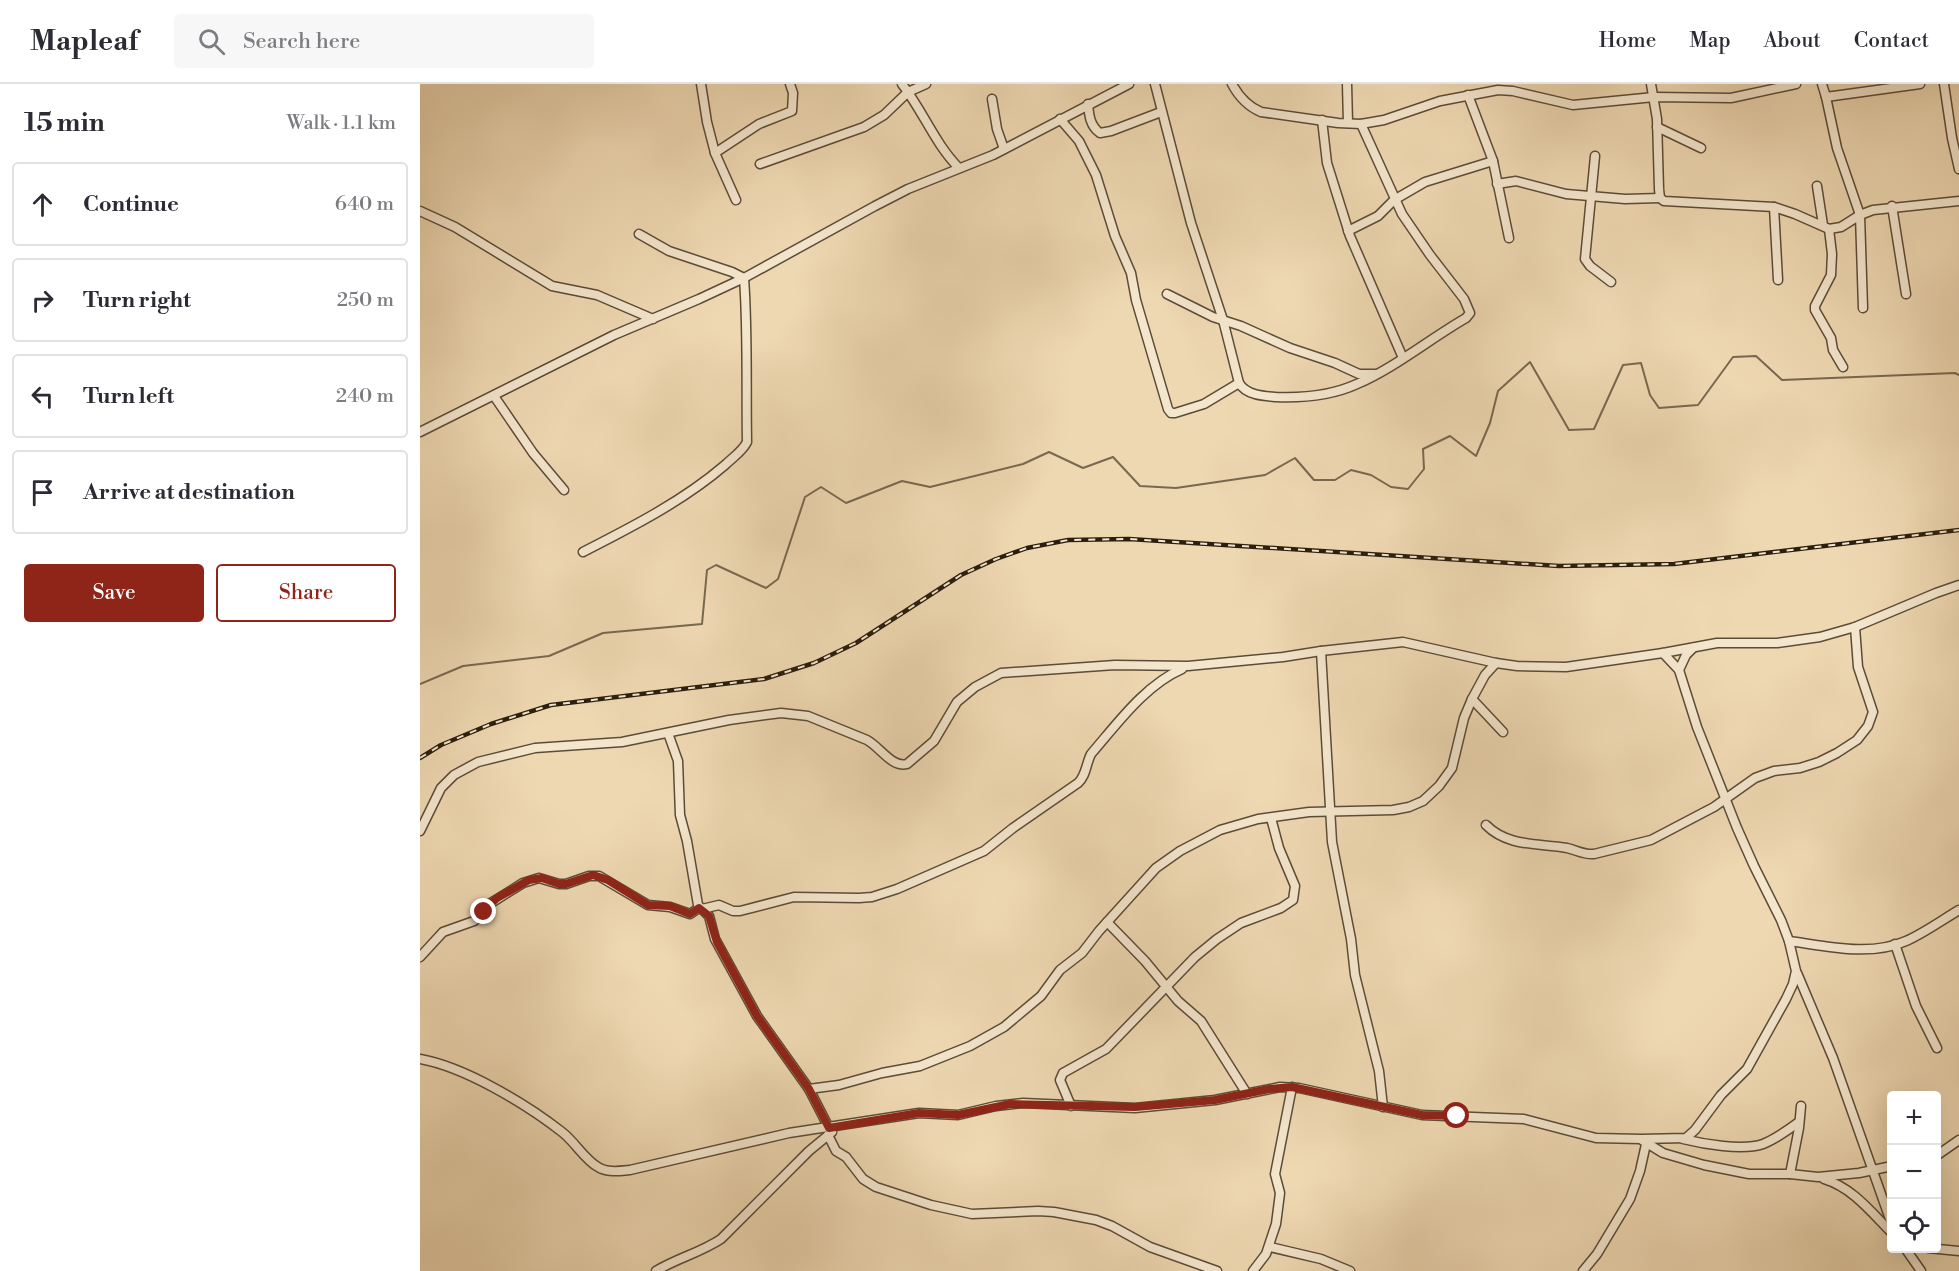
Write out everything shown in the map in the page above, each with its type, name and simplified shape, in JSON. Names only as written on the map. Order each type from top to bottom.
[{"type":"street","points":[[701,84],[707,122],[716,153],[736,200]]},
{"type":"street","points":[[716,153],[759,124],[792,111],[793,93],[790,84]]},
{"type":"street","points":[[902,84],[944,150],[959,168]]},
{"type":"street","points":[[760,164],[864,127],[884,115],[908,92],[926,84]]},
{"type":"street","points":[[420,432],[614,335],[744,278],[908,189],[1004,149],[1129,84]]},
{"type":"street","points":[[1155,84],[1191,223],[1223,320],[1239,383],[1244,390],[1257,394],[1295,397],[1344,389],[1377,374],[1466,318],[1470,313],[1464,299],[1418,239],[1394,200],[1361,124]]},
{"type":"street","points":[[1232,84],[1238,95],[1249,106],[1261,112],[1361,124],[1384,120],[1426,105],[1468,95],[1505,90],[1573,105],[1654,97],[1731,98],[1796,84]]},
{"type":"street","points":[[1347,84],[1348,123]]},
{"type":"street","points":[[1651,84],[1657,127],[1660,198]]},
{"type":"street","points":[[1822,84],[1837,148],[1860,214],[1863,308]]},
{"type":"street","points":[[1826,97],[1888,86],[1920,84]]},
{"type":"street","points":[[1944,84],[1959,169]]},
{"type":"street","points":[[1468,95],[1493,161],[1509,238]]},
{"type":"street","points":[[992,99],[1004,149]]},
{"type":"street","points":[[1088,104],[1090,120],[1100,133],[1161,112]]},
{"type":"street","points":[[1060,119],[1079,141],[1096,175],[1115,236],[1131,273],[1136,300],[1168,409],[1171,413],[1175,413],[1204,404],[1239,383]]},
{"type":"street","points":[[1322,120],[1327,163],[1348,231],[1403,358]]},
{"type":"street","points":[[1657,127],[1701,148]]},
{"type":"street","points":[[1595,156],[1585,259],[1590,266],[1611,282]]},
{"type":"street","points":[[1348,231],[1378,216],[1394,200],[1435,178],[1493,161]]},
{"type":"street","points":[[1497,184],[1522,182],[1553,192],[1590,196],[1660,198],[1671,202],[1774,207],[1826,227],[1848,224],[1860,214],[1892,206],[1959,201]]},
{"type":"street","points":[[1817,186],[1832,254],[1831,275],[1815,310],[1826,327],[1833,350],[1842,367]]},
{"type":"street","points":[[1892,206],[1905,294]]},
{"type":"street","points":[[1774,207],[1778,280]]},
{"type":"street","points":[[420,211],[463,232],[552,286],[597,295],[653,319]]},
{"type":"street","points":[[639,234],[669,251],[744,278]]},
{"type":"street","points":[[583,552],[655,513],[699,485],[745,447],[747,442],[744,278]]},
{"type":"street","points":[[1167,294],[1290,348],[1342,365],[1359,374],[1377,374]]},
{"type":"street","points":[[494,396],[529,448],[564,490]]},
{"type":"street","points":[[420,831],[441,788],[454,775],[478,762],[535,748],[622,742],[729,720],[781,713],[800,714],[867,740],[894,762],[907,764],[934,741],[957,702],[975,687],[1001,673],[1115,665],[1188,666],[1403,642],[1496,663],[1566,667],[1727,642],[1777,643],[1804,640],[1855,627],[1959,585]]},
{"type":"street","points":[[1486,825],[1495,834],[1508,840],[1567,848],[1590,854],[1651,840],[1698,816],[1761,775],[1800,768],[1837,753],[1857,740],[1868,726],[1873,712],[1858,667],[1855,627]]},
{"type":"street","points":[[1679,670],[1686,655],[1693,648]]},
{"type":"street","points":[[1321,651],[1332,842],[1352,939],[1355,975],[1379,1071],[1383,1107]]},
{"type":"street","points":[[1663,653],[1679,670],[1697,727],[1726,799],[1754,866],[1781,920],[1796,970],[1833,1058],[1887,1212]]},
{"type":"street","points":[[809,1089],[839,1085],[920,1065],[986,1038],[1004,1027],[1035,1003],[1060,970],[1082,953],[1156,868],[1171,857],[1220,830],[1249,821],[1309,812],[1393,810],[1423,801],[1439,786],[1452,768],[1464,718],[1485,675],[1496,663]]},
{"type":"street","points":[[420,957],[443,932],[474,921],[497,898],[523,883],[539,878],[566,884],[589,876],[599,876],[652,906],[670,906],[690,914],[701,908],[718,905],[733,911],[740,911],[794,897],[872,897],[897,889],[976,856],[1082,780],[1086,764],[1092,754],[1143,695],[1168,676],[1188,666]]},
{"type":"street","points":[[1472,699],[1503,732]]},
{"type":"street","points":[[668,733],[678,761],[680,815],[701,908],[709,916],[717,942],[757,1016],[809,1089],[836,1151],[846,1157],[863,1179],[876,1187],[931,1205],[972,1214],[1038,1211],[1096,1220],[1150,1247],[1217,1271]]},
{"type":"street","points":[[1071,1106],[1060,1076],[1106,1049],[1195,957],[1217,939],[1241,923],[1281,908],[1293,900],[1295,886],[1279,848],[1271,818]]},
{"type":"street","points":[[1789,941],[1858,948],[1896,944],[1906,941],[1959,910]]},
{"type":"street","points":[[1107,922],[1168,987],[1178,1001],[1201,1021],[1247,1094]]},
{"type":"street","points":[[1896,944],[1916,1006],[1937,1048]]},
{"type":"street","points":[[1682,1139],[1695,1130],[1721,1095],[1747,1069],[1786,999],[1796,970]]},
{"type":"street","points":[[420,1059],[447,1066],[496,1090],[547,1121],[564,1134],[597,1167],[609,1171],[630,1170],[789,1133],[829,1131],[841,1126],[919,1113],[958,1115],[1010,1104],[1135,1107],[1215,1100],[1292,1087],[1437,1117],[1524,1119],[1596,1138],[1644,1142],[1682,1139],[1732,1146],[1756,1146],[1773,1139],[1799,1122]]},
{"type":"street","points":[[1253,1271],[1263,1260],[1270,1247],[1276,1224],[1279,1190],[1275,1178],[1276,1167],[1292,1087]]},
{"type":"street","points":[[1790,1174],[1800,1106]]},
{"type":"street","points":[[656,1271],[677,1259],[708,1248],[721,1239],[829,1131]]},
{"type":"street","points":[[1941,1153],[1959,1140]]},
{"type":"street","points":[[1644,1142],[1663,1152],[1704,1165],[1760,1175],[1790,1174],[1818,1177],[1887,1167]]},
{"type":"street","points":[[1583,1271],[1597,1254],[1630,1199],[1640,1171],[1644,1142]]},
{"type":"street","points":[[1818,1177],[1839,1185],[1859,1198],[1887,1228]]},
{"type":"street","points":[[1270,1247],[1321,1259],[1350,1271]]},
{"type":"street","points":[[1941,1249],[1959,1251]]},
{"type":"street","points":[[1908,1253],[1921,1271]]},
{"type":"waterway","points":[[420,684],[463,666],[549,656],[603,633],[702,624],[707,570],[716,565],[766,588],[778,579],[805,497],[821,487],[846,503],[902,481],[930,487],[1023,464],[1049,452],[1083,468],[1113,457],[1140,486],[1176,488],[1265,475],[1295,458],[1314,480],[1335,480],[1351,470],[1371,475],[1391,487],[1408,489],[1424,469],[1423,449],[1450,436],[1476,456],[1490,423],[1498,391],[1530,362],[1569,430],[1594,429],[1623,365],[1641,363],[1650,395],[1659,408],[1698,405],[1733,357],[1756,356],[1782,380],[1955,373],[1959,375]]},
{"type":"railway","points":[[420,758],[441,745],[491,724],[551,705],[764,679],[814,663],[856,643],[961,575],[1027,548],[1068,540],[1129,539],[1559,566],[1674,564],[1959,530]]},
{"type":"route","points":[[484,912],[497,898],[529,880],[542,878],[566,884],[593,875],[608,880],[652,906],[670,906],[690,914],[699,908],[702,909],[709,916],[714,936],[757,1016],[809,1089],[829,1128],[919,1113],[958,1115],[1010,1104],[1135,1107],[1231,1098],[1280,1087],[1305,1089],[1422,1115],[1457,1116]]}]
